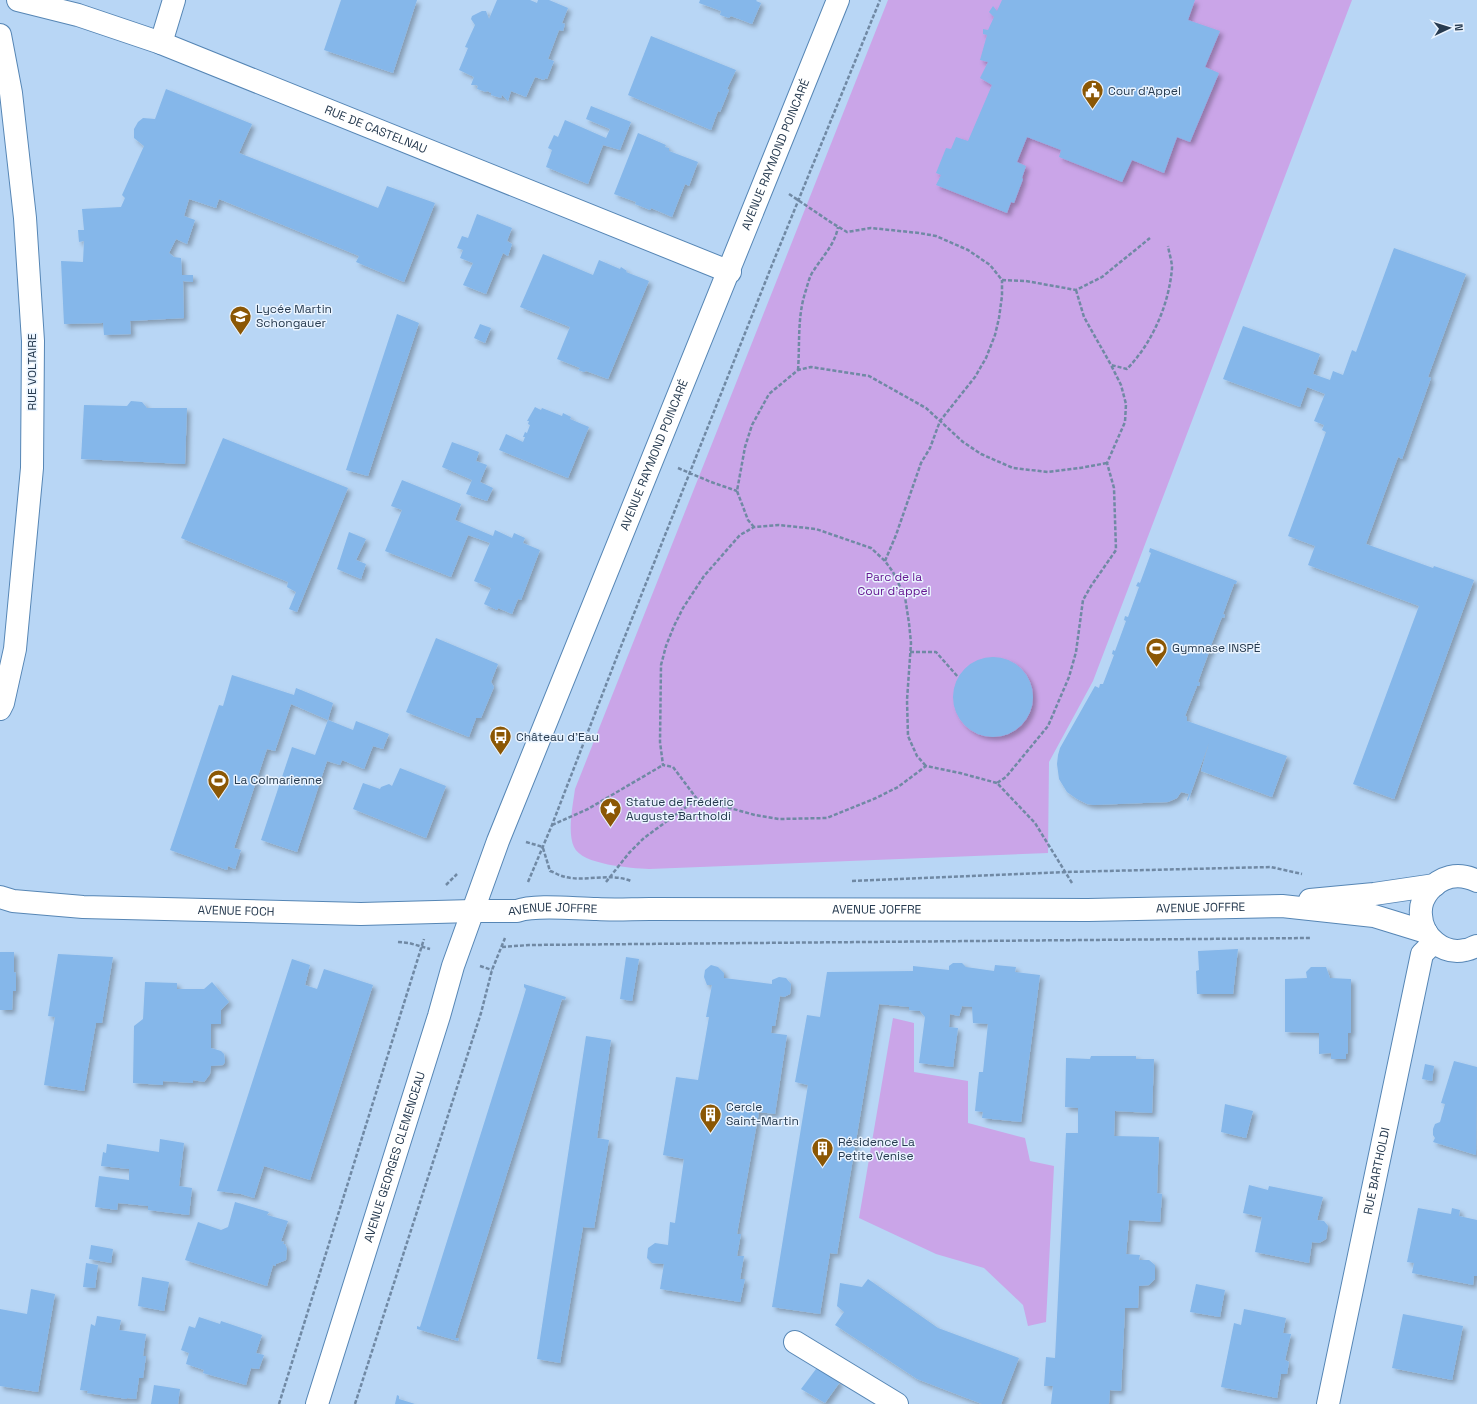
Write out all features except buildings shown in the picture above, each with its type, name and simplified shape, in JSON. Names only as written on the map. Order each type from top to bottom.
[{"type":"street","name":"RUE DE CASTELNAU","points":[[18,0],[78,15],[161,43],[730,272]]},
{"type":"street","points":[[161,43],[174,0]]},
{"type":"street","name":"AVENUE RAYMOND POINCARÉ","points":[[473,911],[498,841],[730,272],[838,0]]},
{"type":"street","name":"RUE VOLTAIRE","points":[[0,35],[11,93],[25,218],[33,342],[32,468],[15,649],[3,703],[0,709]]},
{"type":"street","points":[[1430,937],[1420,914],[1422,901],[1429,890],[1439,881],[1451,876],[1464,876],[1477,880]]},
{"type":"street","name":"AVENUE JOFFRE","points":[[1282,906],[1312,900],[1374,894],[1435,885]]},
{"type":"street","name":"AVENUE FOCH","points":[[0,897],[13,901],[83,907],[361,914],[473,911]]},
{"type":"street","name":"AVENUE JOFFRE","points":[[473,911],[517,911],[523,909],[1088,910],[1282,906],[1374,916],[1430,937],[1440,946],[1452,951],[1465,950],[1477,946]]},
{"type":"street","name":"AVENUE GEORGES CLEMENCEAU","points":[[317,1404],[439,1016],[453,966],[473,911]]},
{"type":"street","name":"RUE BARTHOLDI","points":[[1328,1404],[1422,954],[1430,937]]},
{"type":"street","points":[[795,1342],[897,1404]]},
{"type":"path","points":[[636,883],[622,877],[573,878],[562,876],[550,871],[543,848],[798,200],[880,0]]},
{"type":"path","points":[[767,179],[847,232],[871,228],[919,232],[936,236],[968,250],[985,261],[1002,280],[1002,296],[999,318],[995,335],[986,358],[975,377],[940,421],[930,448],[921,463],[896,535],[885,561]]},
{"type":"path","points":[[798,370],[800,349],[799,329],[805,290],[813,271],[837,235],[838,227]]},
{"type":"path","points":[[1002,280],[1026,282],[1076,290],[1102,276],[1150,238]]},
{"type":"path","points":[[1111,365],[1127,369],[1137,358],[1162,314],[1172,266],[1168,246]]},
{"type":"path","points":[[997,783],[1006,777],[1048,726],[1069,677],[1076,652],[1083,600],[1116,550],[1114,488],[1107,463],[1124,422],[1126,404],[1121,385],[1084,317],[1076,290]]},
{"type":"path","points":[[754,527],[748,520],[737,491],[745,447],[752,425],[769,394],[798,370],[811,367],[869,376],[926,408],[963,442],[981,454],[1013,468],[1048,472],[1107,463]]},
{"type":"path","points":[[654,457],[711,482],[737,491]]},
{"type":"path","points":[[663,765],[659,723],[661,665],[666,646],[683,608],[704,576],[740,535],[754,527],[779,525],[816,529],[853,540],[871,548],[885,561],[893,572],[906,597],[910,652],[907,700],[908,736],[917,756],[926,766],[997,783],[1035,823],[1088,910]]},
{"type":"path","points":[[910,652],[936,652],[958,677]]},
{"type":"path","points":[[552,825],[588,808],[663,765],[672,768],[698,800],[755,815],[779,819],[827,818],[876,798],[898,787],[926,766]]},
{"type":"path","points":[[585,909],[629,853],[644,838],[698,800]]},
{"type":"path","points":[[846,881],[1065,872],[1271,867],[1308,876]]},
{"type":"path","points":[[502,947],[536,945],[1313,938]]},
{"type":"path","points":[[279,1404],[422,946]]},
{"type":"path","points":[[355,1404],[478,1020],[492,970]]},
{"type":"green space","name":"Parc de la Cour d'appel","points":[[888,0],[1352,0],[1093,681],[1049,762],[1048,853],[649,869],[631,868],[596,862],[579,853],[574,847],[572,841],[571,818],[575,789]]},
{"type":"green space","points":[[893,1018],[914,1023],[914,1072],[968,1081],[968,1123],[1025,1138],[1030,1161],[1054,1166],[1046,1322],[1028,1326],[1023,1305],[984,1268],[936,1254],[859,1218]]},
{"type":"place","name":"Cour d'Appel","points":[[1092,110]]},
{"type":"place","name":"Lycée Martin Schongauer","points":[[240,336]]},
{"type":"place","name":"Gymnase INSPÉ","points":[[1156,668]]},
{"type":"place","name":"Château d'Eau","points":[[501,756]]},
{"type":"place","name":"La Colmarienne","points":[[218,800]]},
{"type":"place","name":"Statue de Frédéric Auguste Bartholdi","points":[[610,828]]},
{"type":"place","name":"Cercle Saint-Martin","points":[[710,1134]]},
{"type":"place","name":"Résidence La Petite Venise","points":[[823,1168]]}]
